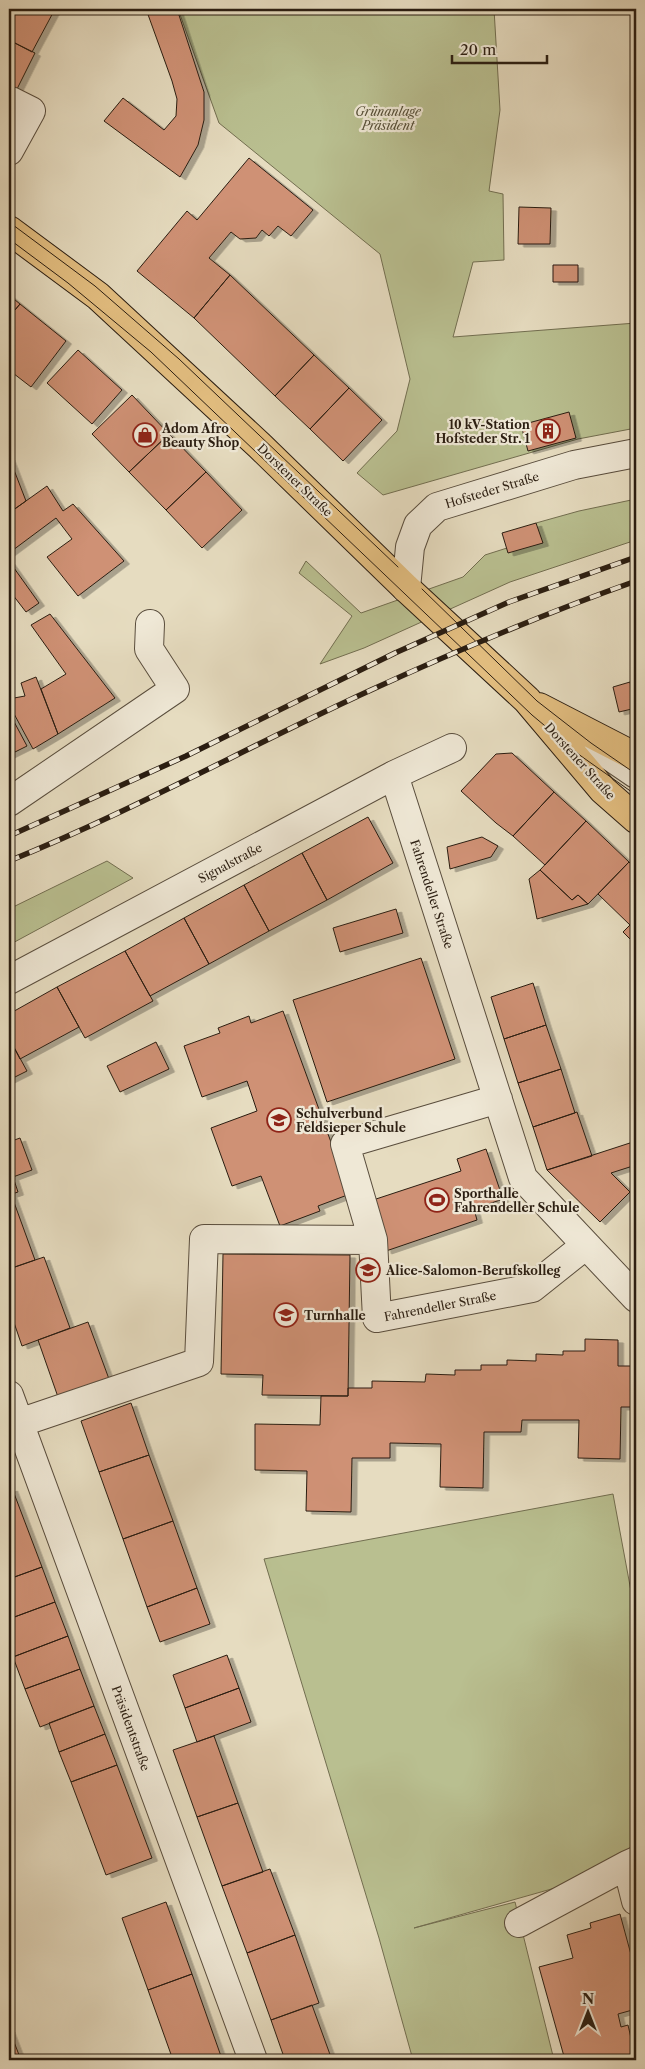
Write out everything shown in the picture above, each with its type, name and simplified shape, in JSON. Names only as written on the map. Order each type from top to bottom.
[{"type":"main road","name":"Dorstener Straße","points":[[9,230],[98,296],[286,470],[406,588],[527,700],[603,790],[636,819]]},
{"type":"main road","name":"Dorstener Straße","points":[[527,700],[636,757]]},
{"type":"street","points":[[9,151],[31,111],[11,101]]},
{"type":"street","name":"Hofsteder Straße","points":[[406,588],[410,547],[418,524],[437,506],[574,465],[636,453]]},
{"type":"street","points":[[9,802],[174,689],[149,649],[150,624]]},
{"type":"street","points":[[555,715],[636,774]]},
{"type":"street","points":[[562,741],[636,795]]},
{"type":"street","name":"Signalstraße","points":[[9,980],[394,775],[452,748]]},
{"type":"street","name":"Fahrendeller Straße","points":[[394,775],[523,1178],[636,1298]]},
{"type":"street","name":"Fahrendeller Straße","points":[[498,1099],[345,1144],[372,1240],[377,1318],[532,1288],[586,1245]]},
{"type":"street","points":[[19,1423],[199,1362],[204,1239],[372,1240]]},
{"type":"street","name":"Präsidentstraße","points":[[9,1395],[254,2060]]},
{"type":"street","points":[[520,1923],[631,1863],[636,1901]]},
{"type":"green space","name":"Grünanlage Präsident","points":[[178,9],[494,9],[500,110],[489,191],[503,194],[504,260],[473,262],[453,337],[636,323],[636,428],[578,439],[383,495],[357,473],[397,431],[410,379],[380,254],[219,123]]},
{"type":"green space","points":[[636,499],[636,540],[510,582],[364,648],[320,664],[352,616],[299,573],[306,561],[361,613],[463,577],[485,555],[507,548],[509,553],[536,523],[579,511]]},
{"type":"green space","points":[[107,861],[133,878],[9,945],[9,909]]},
{"type":"green space","points":[[613,1494],[633,1602],[636,1602],[636,1865],[414,1928],[515,1902],[554,2060],[413,2060],[379,1938],[264,1559]]},
{"type":"building","points":[[9,9],[55,9],[32,52],[9,40]]},
{"type":"building","points":[[146,9],[177,9],[204,92],[204,120],[198,145],[180,177],[104,121],[123,98],[164,130],[176,116],[177,99],[172,81]]},
{"type":"building","points":[[9,40],[35,53],[9,105]]},
{"type":"building","points":[[249,158],[313,210],[291,236],[278,226],[269,236],[262,230],[256,238],[240,239],[231,232],[209,258],[230,275],[194,318],[137,271],[187,211],[197,220]]},
{"type":"building","points":[[519,207],[551,208],[550,244],[518,244]]},
{"type":"building","points":[[553,265],[578,265],[578,282],[553,282]]},
{"type":"building","points":[[230,275],[314,355],[275,396],[194,318]]},
{"type":"building","points":[[9,295],[20,304],[9,317]]},
{"type":"building","points":[[20,304],[66,341],[31,387],[9,370],[9,317]]},
{"type":"building","points":[[78,350],[122,390],[92,424],[47,383]]},
{"type":"building","points":[[314,355],[349,388],[310,429],[275,396]]},
{"type":"building","points":[[349,388],[382,420],[343,461],[310,429]]},
{"type":"building","points":[[132,395],[169,434],[129,472],[92,434]]},
{"type":"building","name":"10 kV-Station Hofsteder Str. 1","points":[[569,412],[576,438],[528,451],[521,425]]},
{"type":"building","points":[[169,434],[206,472],[166,510],[129,472]]},
{"type":"building","points":[[9,457],[26,501],[9,513]]},
{"type":"building","points":[[206,472],[242,510],[202,548],[166,510]]},
{"type":"building","points":[[47,486],[63,511],[73,504],[124,561],[78,596],[47,557],[72,539],[56,518],[9,553],[9,513]]},
{"type":"building","points":[[536,523],[543,543],[508,553],[502,533]]},
{"type":"building","points":[[9,561],[39,603],[26,612],[9,590]]},
{"type":"building","points":[[50,614],[115,698],[58,734],[41,689],[66,674],[31,625]]},
{"type":"building","points":[[36,677],[58,734],[33,749],[13,712],[14,698],[25,696],[21,683]]},
{"type":"building","points":[[630,682],[636,708],[619,712],[613,687]]},
{"type":"building","points":[[11,716],[27,746],[15,752],[9,741],[9,718]]},
{"type":"building","points":[[9,741],[15,752],[9,755]]},
{"type":"building","points":[[512,753],[554,792],[513,836],[461,791],[496,754]]},
{"type":"building","points":[[554,792],[586,821],[545,865],[513,836]]},
{"type":"building","points":[[368,817],[393,863],[327,900],[302,853]]},
{"type":"building","points":[[586,821],[629,862],[588,904],[578,895],[572,900],[540,870]]},
{"type":"building","points":[[482,837],[498,846],[491,857],[450,869],[447,847]]},
{"type":"building","points":[[302,853],[327,900],[269,931],[244,885]]},
{"type":"building","points":[[629,862],[636,869],[636,945],[623,932],[630,925],[598,894]]},
{"type":"building","points":[[540,870],[572,900],[578,895],[588,904],[537,919],[529,879]]},
{"type":"building","points":[[244,885],[269,931],[209,964],[184,918]]},
{"type":"building","points":[[396,909],[403,933],[340,952],[333,928]]},
{"type":"building","points":[[184,918],[209,964],[150,996],[125,951]]},
{"type":"building","points":[[125,951],[153,1001],[85,1038],[57,987]]},
{"type":"building","points":[[421,958],[455,1059],[327,1102],[293,1000]]},
{"type":"building","points":[[533,983],[546,1025],[504,1039],[491,997]]},
{"type":"building","points":[[57,987],[79,1027],[20,1059],[9,1038],[9,1014]]},
{"type":"building","name":"Schulverbund Feldsieper Schule","points":[[283,1011],[350,1194],[318,1206],[320,1211],[280,1226],[261,1176],[232,1186],[211,1128],[257,1111],[247,1081],[202,1097],[184,1046],[220,1033],[218,1028],[249,1016],[251,1023]]},
{"type":"building","points":[[546,1025],[561,1069],[518,1083],[504,1039]]},
{"type":"building","points":[[9,1038],[27,1071],[9,1080]]},
{"type":"building","points":[[156,1042],[169,1069],[120,1092],[107,1066]]},
{"type":"building","points":[[561,1069],[575,1113],[533,1127],[518,1083]]},
{"type":"building","points":[[577,1112],[592,1156],[547,1170],[533,1127]]},
{"type":"building","points":[[20,1138],[32,1170],[13,1177],[18,1192],[9,1195],[9,1142]]},
{"type":"building","points":[[636,1141],[636,1165],[611,1173],[630,1192],[600,1222],[547,1170]]},
{"type":"building","name":"Sporthalle Fahrendeller Schule","points":[[486,1149],[503,1199],[474,1209],[477,1220],[386,1251],[370,1201],[461,1171],[457,1159]]},
{"type":"building","points":[[11,1194],[35,1260],[9,1269],[9,1195]]},
{"type":"building","name":"Turnhalle","points":[[223,1254],[350,1255],[348,1396],[262,1395],[263,1375],[221,1374]]},
{"type":"building","points":[[44,1257],[70,1328],[22,1346],[9,1308],[9,1269]]},
{"type":"building","points":[[88,1322],[109,1379],[58,1397],[38,1340]]},
{"type":"building","points":[[585,1339],[618,1340],[618,1366],[636,1366],[636,1407],[621,1407],[620,1459],[578,1458],[579,1420],[522,1420],[521,1432],[484,1432],[483,1488],[440,1487],[441,1444],[390,1443],[390,1458],[352,1458],[351,1512],[306,1511],[307,1471],[255,1470],[255,1424],[320,1425],[321,1396],[348,1396],[348,1388],[372,1388],[372,1381],[425,1382],[426,1374],[455,1375],[455,1370],[481,1370],[481,1365],[507,1365],[507,1360],[536,1361],[536,1354],[563,1355],[563,1351],[585,1351]]},
{"type":"building","points":[[131,1403],[149,1455],[99,1472],[81,1421]]},
{"type":"building","points":[[149,1455],[173,1521],[123,1539],[99,1472]]},
{"type":"building","points":[[12,1488],[42,1567],[9,1579],[9,1489]]},
{"type":"building","points":[[173,1521],[197,1588],[147,1607],[123,1539]]},
{"type":"building","points":[[42,1567],[55,1602],[9,1619],[9,1579]]},
{"type":"building","points":[[197,1588],[210,1624],[160,1642],[147,1607]]},
{"type":"building","points":[[55,1602],[68,1636],[13,1657],[9,1645],[9,1619]]},
{"type":"building","points":[[68,1636],[80,1669],[25,1689],[13,1657]]},
{"type":"building","points":[[227,1655],[239,1688],[185,1708],[173,1675]]},
{"type":"building","points":[[80,1669],[94,1706],[40,1727],[25,1689]]},
{"type":"building","points":[[239,1688],[251,1722],[197,1742],[185,1708]]},
{"type":"building","points":[[94,1706],[105,1734],[59,1752],[49,1723]]},
{"type":"building","points":[[105,1734],[117,1765],[71,1782],[59,1752]]},
{"type":"building","points":[[214,1736],[238,1803],[197,1817],[173,1750]]},
{"type":"building","points":[[117,1765],[152,1858],[106,1875],[71,1782]]},
{"type":"building","points":[[238,1803],[263,1872],[222,1886],[197,1817]]},
{"type":"building","points":[[270,1869],[295,1935],[247,1953],[222,1886]]},
{"type":"building","points":[[166,1902],[192,1974],[148,1990],[122,1918]]},
{"type":"building","points":[[620,1914],[636,1973],[636,2009],[618,2014],[621,2027],[628,2025],[636,2060],[565,2060],[539,1967],[573,1958],[567,1935],[591,1928],[590,1923]]},
{"type":"building","points":[[295,1935],[319,2003],[271,2020],[247,1953]]},
{"type":"building","points":[[192,1974],[222,2059],[173,2060],[148,1990]]},
{"type":"building","points":[[312,2005],[332,2060],[285,2060],[271,2020]]},
{"type":"building","points":[[9,2029],[21,2060],[9,2060]]},
{"type":"tram line","points":[[9,222],[95,286],[179,359],[398,567]]},
{"type":"tram line","points":[[9,239],[68,283],[151,352],[532,715],[581,756],[636,795]]},
{"type":"tram line","points":[[422,589],[537,701],[591,743],[636,774]]},
{"type":"railway","points":[[9,836],[186,756],[395,653],[509,602],[636,557]]},
{"type":"railway","points":[[9,861],[146,800],[326,711],[404,675],[469,646],[636,581]]},
{"type":"place","name":"10 kV-Station Hofsteder Str. 1","points":[[548,431]]},
{"type":"place","name":"Adom Afro Beauty Shop","points":[[145,435]]},
{"type":"place","name":"Schulverbund Feldsieper Schule","points":[[279,1120]]},
{"type":"place","name":"Sporthalle Fahrendeller Schule","points":[[437,1200]]},
{"type":"place","name":"Alice-Salomon-Berufskolleg","points":[[368,1270]]},
{"type":"place","name":"Turnhalle","points":[[286,1315]]}]
